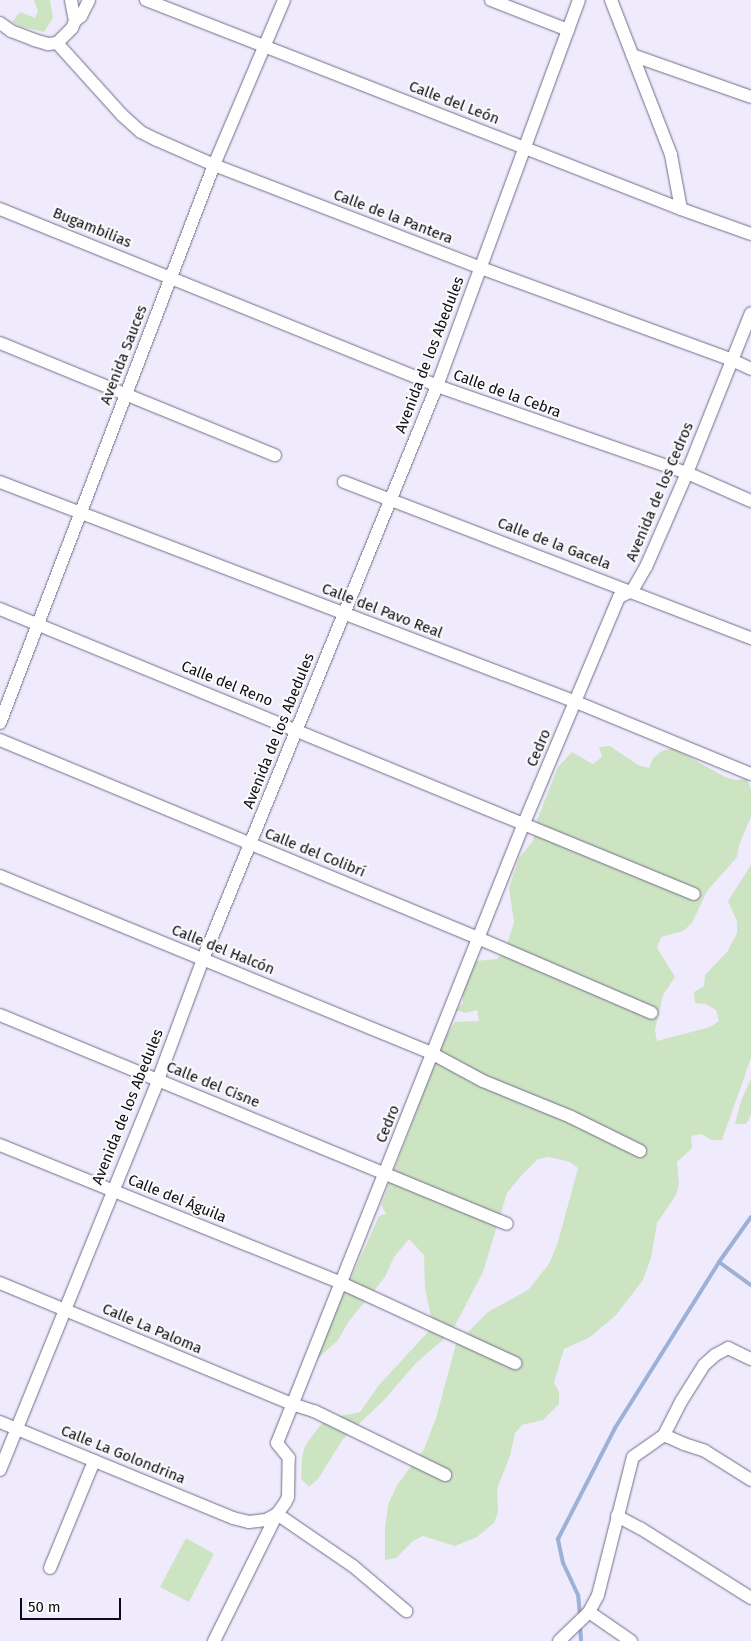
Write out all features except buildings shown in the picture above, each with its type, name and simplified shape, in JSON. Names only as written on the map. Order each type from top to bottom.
[{"type":"street","points":[[0,23],[11,31],[34,40],[48,44],[58,43],[72,28],[75,20],[71,0]]},
{"type":"street","points":[[75,20],[81,16],[89,0]]},
{"type":"street","name":"Calle del León","points":[[146,0],[682,209],[751,234]]},
{"type":"street","name":"Avenida Sauces","points":[[0,723],[214,166],[284,0]]},
{"type":"street","points":[[491,0],[568,30]]},
{"type":"street","name":"Avenida de los Abedules","points":[[0,1470],[158,1080],[203,959],[436,386],[579,0]]},
{"type":"street","points":[[611,0],[671,156],[682,209]]},
{"type":"street","name":"Calle de la Pantera","points":[[58,43],[134,127],[214,166],[481,268],[732,360],[751,370]]},
{"type":"street","points":[[632,55],[751,97]]},
{"type":"street","name":"Bugambilias","points":[[0,209],[171,277]]},
{"type":"street","name":"Calle de la Cebra","points":[[171,277],[436,386],[687,473],[751,501]]},
{"type":"street","name":"Avenida de los Cedros","points":[[576,702],[619,597],[632,591],[646,567],[687,473],[751,313]]},
{"type":"street","points":[[0,343],[275,455]]},
{"type":"street","name":"Calle del Pavo Real","points":[[0,482],[576,702],[751,774]]},
{"type":"street","name":"Calle de la Gacela","points":[[344,482],[751,638]]},
{"type":"street","name":"Calle del Reno","points":[[0,609],[694,894]]},
{"type":"street","name":"Cedro","points":[[277,1514],[288,1497],[289,1458],[277,1443],[524,823],[576,702]]},
{"type":"street","name":"Calle del Colibrí","points":[[0,740],[478,938],[652,1013]]},
{"type":"street","name":"Calle del Halcón","points":[[0,876],[433,1054],[483,1081],[571,1116],[640,1151]]},
{"type":"street","name":"Calle del Cisne","points":[[0,1015],[507,1224]]},
{"type":"street","name":"Calle del Águila","points":[[0,1145],[342,1283],[515,1363]]},
{"type":"street","name":"Calle La Paloma","points":[[0,1283],[292,1404],[314,1411],[445,1475]]},
{"type":"street","points":[[558,1641],[589,1612],[598,1595],[632,1457],[664,1434],[700,1372],[715,1355],[728,1348],[751,1360]]},
{"type":"street","name":"Calle La Golondrina","points":[[0,1422],[233,1518],[249,1522],[266,1520],[277,1514]]},
{"type":"street","points":[[664,1434],[684,1444],[705,1451],[751,1480]]},
{"type":"street","points":[[50,1568],[94,1461]]},
{"type":"street","points":[[214,1641],[277,1514],[353,1566],[406,1611]]},
{"type":"street","points":[[617,1516],[640,1528],[751,1598]]},
{"type":"street","points":[[589,1612],[631,1641]]},
{"type":"green space","points":[[34,0],[50,0],[53,18],[44,32],[22,27],[12,22],[20,12],[35,18],[38,11]]},
{"type":"green space","points":[[610,746],[638,765],[649,768],[653,758],[662,751],[673,748],[725,777],[736,780],[747,779],[751,789],[751,817],[739,845],[737,857],[707,891],[692,923],[683,931],[661,937],[657,948],[675,977],[663,995],[655,1030],[657,1041],[710,1027],[719,1021],[716,1010],[706,1004],[695,1003],[694,992],[704,986],[705,975],[727,952],[737,933],[737,922],[728,901],[751,865],[751,1058],[722,1140],[711,1140],[702,1134],[691,1136],[692,1148],[677,1162],[679,1184],[676,1195],[657,1223],[651,1258],[643,1280],[616,1315],[590,1337],[564,1349],[554,1382],[559,1392],[559,1404],[543,1420],[522,1425],[515,1433],[510,1456],[497,1489],[498,1512],[494,1523],[477,1537],[455,1546],[423,1536],[413,1541],[396,1558],[385,1560],[385,1528],[388,1505],[397,1485],[424,1449],[436,1418],[456,1344],[488,1312],[528,1290],[549,1264],[558,1242],[578,1168],[570,1162],[549,1157],[538,1159],[521,1176],[507,1193],[483,1272],[451,1333],[416,1363],[384,1400],[343,1439],[318,1479],[309,1487],[301,1479],[302,1457],[305,1446],[318,1428],[327,1419],[360,1412],[379,1385],[428,1332],[432,1321],[425,1288],[424,1255],[409,1239],[394,1257],[385,1277],[349,1321],[338,1340],[313,1363],[379,1216],[386,1214],[381,1205],[444,1039],[455,1022],[479,1021],[477,1010],[466,1013],[456,1010],[463,1003],[462,991],[475,961],[497,959],[505,951],[514,922],[509,888],[519,858],[533,841],[537,820],[558,767],[572,752],[593,764],[602,757],[599,747]]},
{"type":"green space","points":[[751,1078],[751,1115],[746,1124],[735,1124],[740,1104]]},
{"type":"green space","points":[[186,1538],[214,1554],[189,1602],[160,1587]]},
{"type":"waterway","points":[[580,1616],[578,1595],[563,1563],[558,1539],[615,1428],[719,1262],[751,1217]]},
{"type":"waterway","points":[[719,1262],[751,1285]]},
{"type":"waterway","points":[[580,1626],[581,1641]]}]
